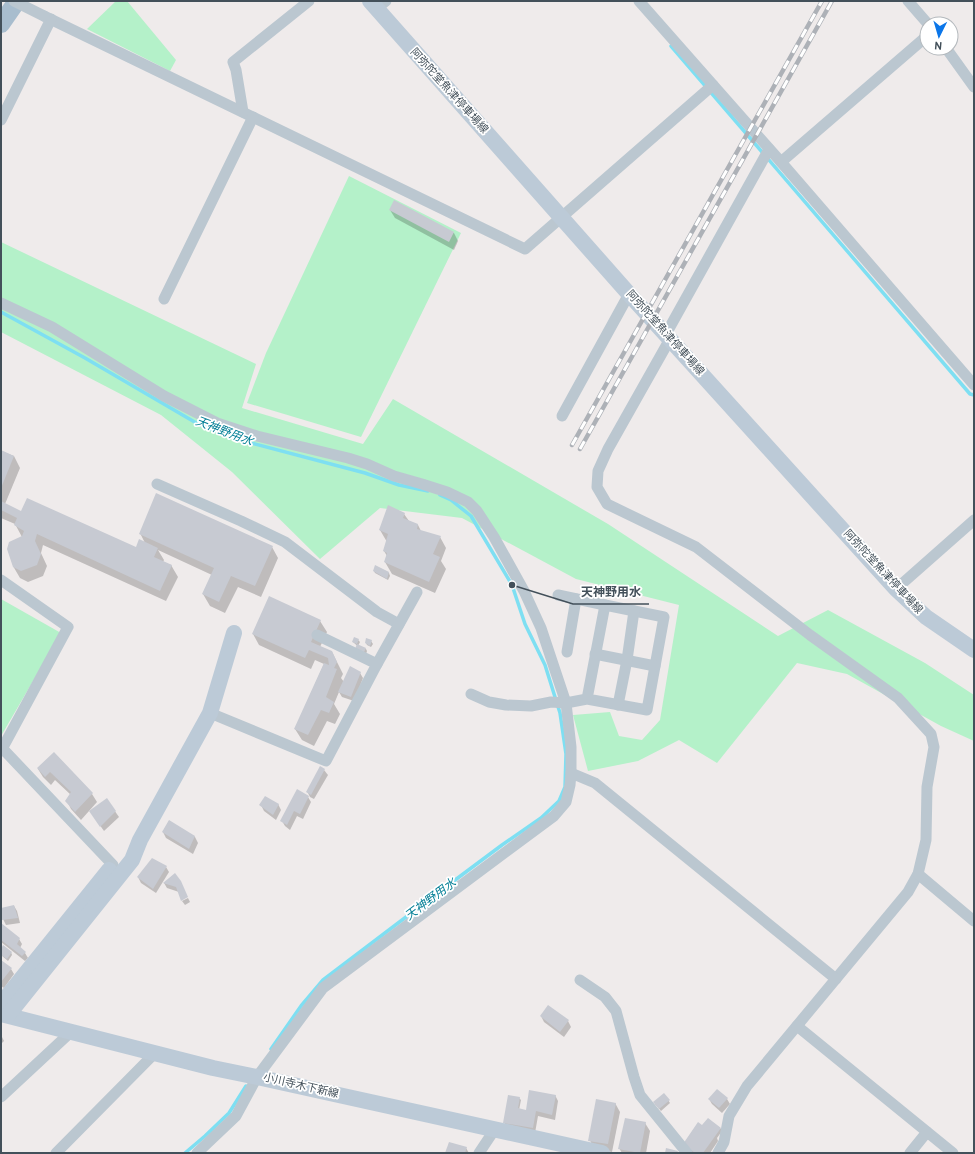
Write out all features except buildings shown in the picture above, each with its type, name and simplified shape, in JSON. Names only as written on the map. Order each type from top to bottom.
[{"type":"main road","points":[[1,24],[16,1]]},
{"type":"main road","name":"阿弥陀堂魚津停車場線","points":[[377,4],[629,294],[896,589],[926,617],[974,650]]},
{"type":"main road","points":[[3,1011],[132,860],[140,840],[210,713],[234,633]]},
{"type":"main road","points":[[3,1011],[122,854],[140,840]]},
{"type":"main road","name":"小川寺木下新線","points":[[3,1011],[72,1032],[213,1068],[257,1076],[602,1153]]},
{"type":"street","points":[[16,1],[525,249],[713,85]]},
{"type":"street","points":[[164,299],[248,114],[234,62],[309,1]]},
{"type":"street","points":[[638,1],[781,162],[974,385]]},
{"type":"street","points":[[908,1],[921,16]]},
{"type":"street","points":[[1,120],[48,17]]},
{"type":"street","points":[[781,162],[919,43]]},
{"type":"street","points":[[952,56],[974,87]]},
{"type":"street","points":[[718,1153],[724,1142],[729,1116],[747,1086],[908,892],[918,874],[926,840],[927,787],[934,747],[932,734],[898,698],[810,635],[696,547],[607,504],[597,487],[598,471],[608,449],[769,149]]},
{"type":"street","points":[[562,416],[629,294]]},
{"type":"street","points":[[1,303],[52,327],[164,396],[217,423],[251,434],[367,464],[394,476],[447,492],[468,502],[477,511],[494,537],[524,591],[541,628],[566,703],[571,747],[571,773],[566,802],[554,816],[323,988],[257,1076],[236,1116],[196,1153]]},
{"type":"street","points":[[157,484],[285,542],[377,612],[399,624]]},
{"type":"street","points":[[896,589],[974,520]]},
{"type":"street","points":[[1,580],[68,626],[2,750],[113,866]]},
{"type":"street","points":[[210,713],[326,761],[417,592]]},
{"type":"street","points":[[471,694],[489,702],[506,705],[531,706],[551,702],[566,703],[587,699],[647,710],[664,617],[558,595]]},
{"type":"street","points":[[567,652],[576,599]]},
{"type":"street","points":[[587,699],[605,605]]},
{"type":"street","points":[[618,704],[627,660],[634,611]]},
{"type":"street","points":[[317,636],[377,664]]},
{"type":"street","points":[[596,654],[655,666]]},
{"type":"street","points":[[571,773],[595,783],[836,979]]},
{"type":"street","points":[[918,874],[974,921]]},
{"type":"street","points":[[580,980],[605,997],[616,1011],[640,1094],[687,1153]]},
{"type":"street","points":[[797,1026],[953,1153]]},
{"type":"street","points":[[1,1097],[72,1032]]},
{"type":"street","points":[[56,1153],[155,1053]]},
{"type":"street","points":[[479,1153],[494,1129]]},
{"type":"street","points":[[910,1153],[927,1132]]},
{"type":"green space","points":[[116,1],[127,1],[176,60],[170,71],[87,29]]},
{"type":"green space","points":[[349,176],[461,233],[361,437],[247,403],[266,353]]},
{"type":"green space","points":[[1,242],[256,364],[242,408],[363,444],[393,399],[608,524],[778,636],[828,610],[925,663],[974,695],[974,741],[941,726],[847,674],[797,663],[717,763],[679,740],[638,761],[588,771],[573,715],[610,712],[619,736],[642,740],[660,720],[679,605],[576,579],[462,518],[380,508],[320,559],[232,472],[161,415],[1,332]]},
{"type":"green space","points":[[1,599],[61,633],[1,736]]},
{"type":"waterway","points":[[671,46],[970,394],[974,395]]},
{"type":"waterway","name":"天神野用水","points":[[1,312],[85,358],[198,424],[240,440],[365,473],[399,485],[428,491]]},
{"type":"waterway","name":"天神野用水","points":[[271,1049],[301,1006],[323,980],[502,845],[541,818],[559,801],[565,787],[566,754],[560,713],[545,665],[525,624],[512,585],[471,516],[451,500],[440,495]]},
{"type":"waterway","name":"天神野用水","points":[[185,1153],[229,1113],[246,1086]]},
{"type":"railway","points":[[572,445],[822,1]]},
{"type":"railway","points":[[580,449],[832,1]]},
{"type":"place","name":"天神野用水","points":[[512,585]]}]
